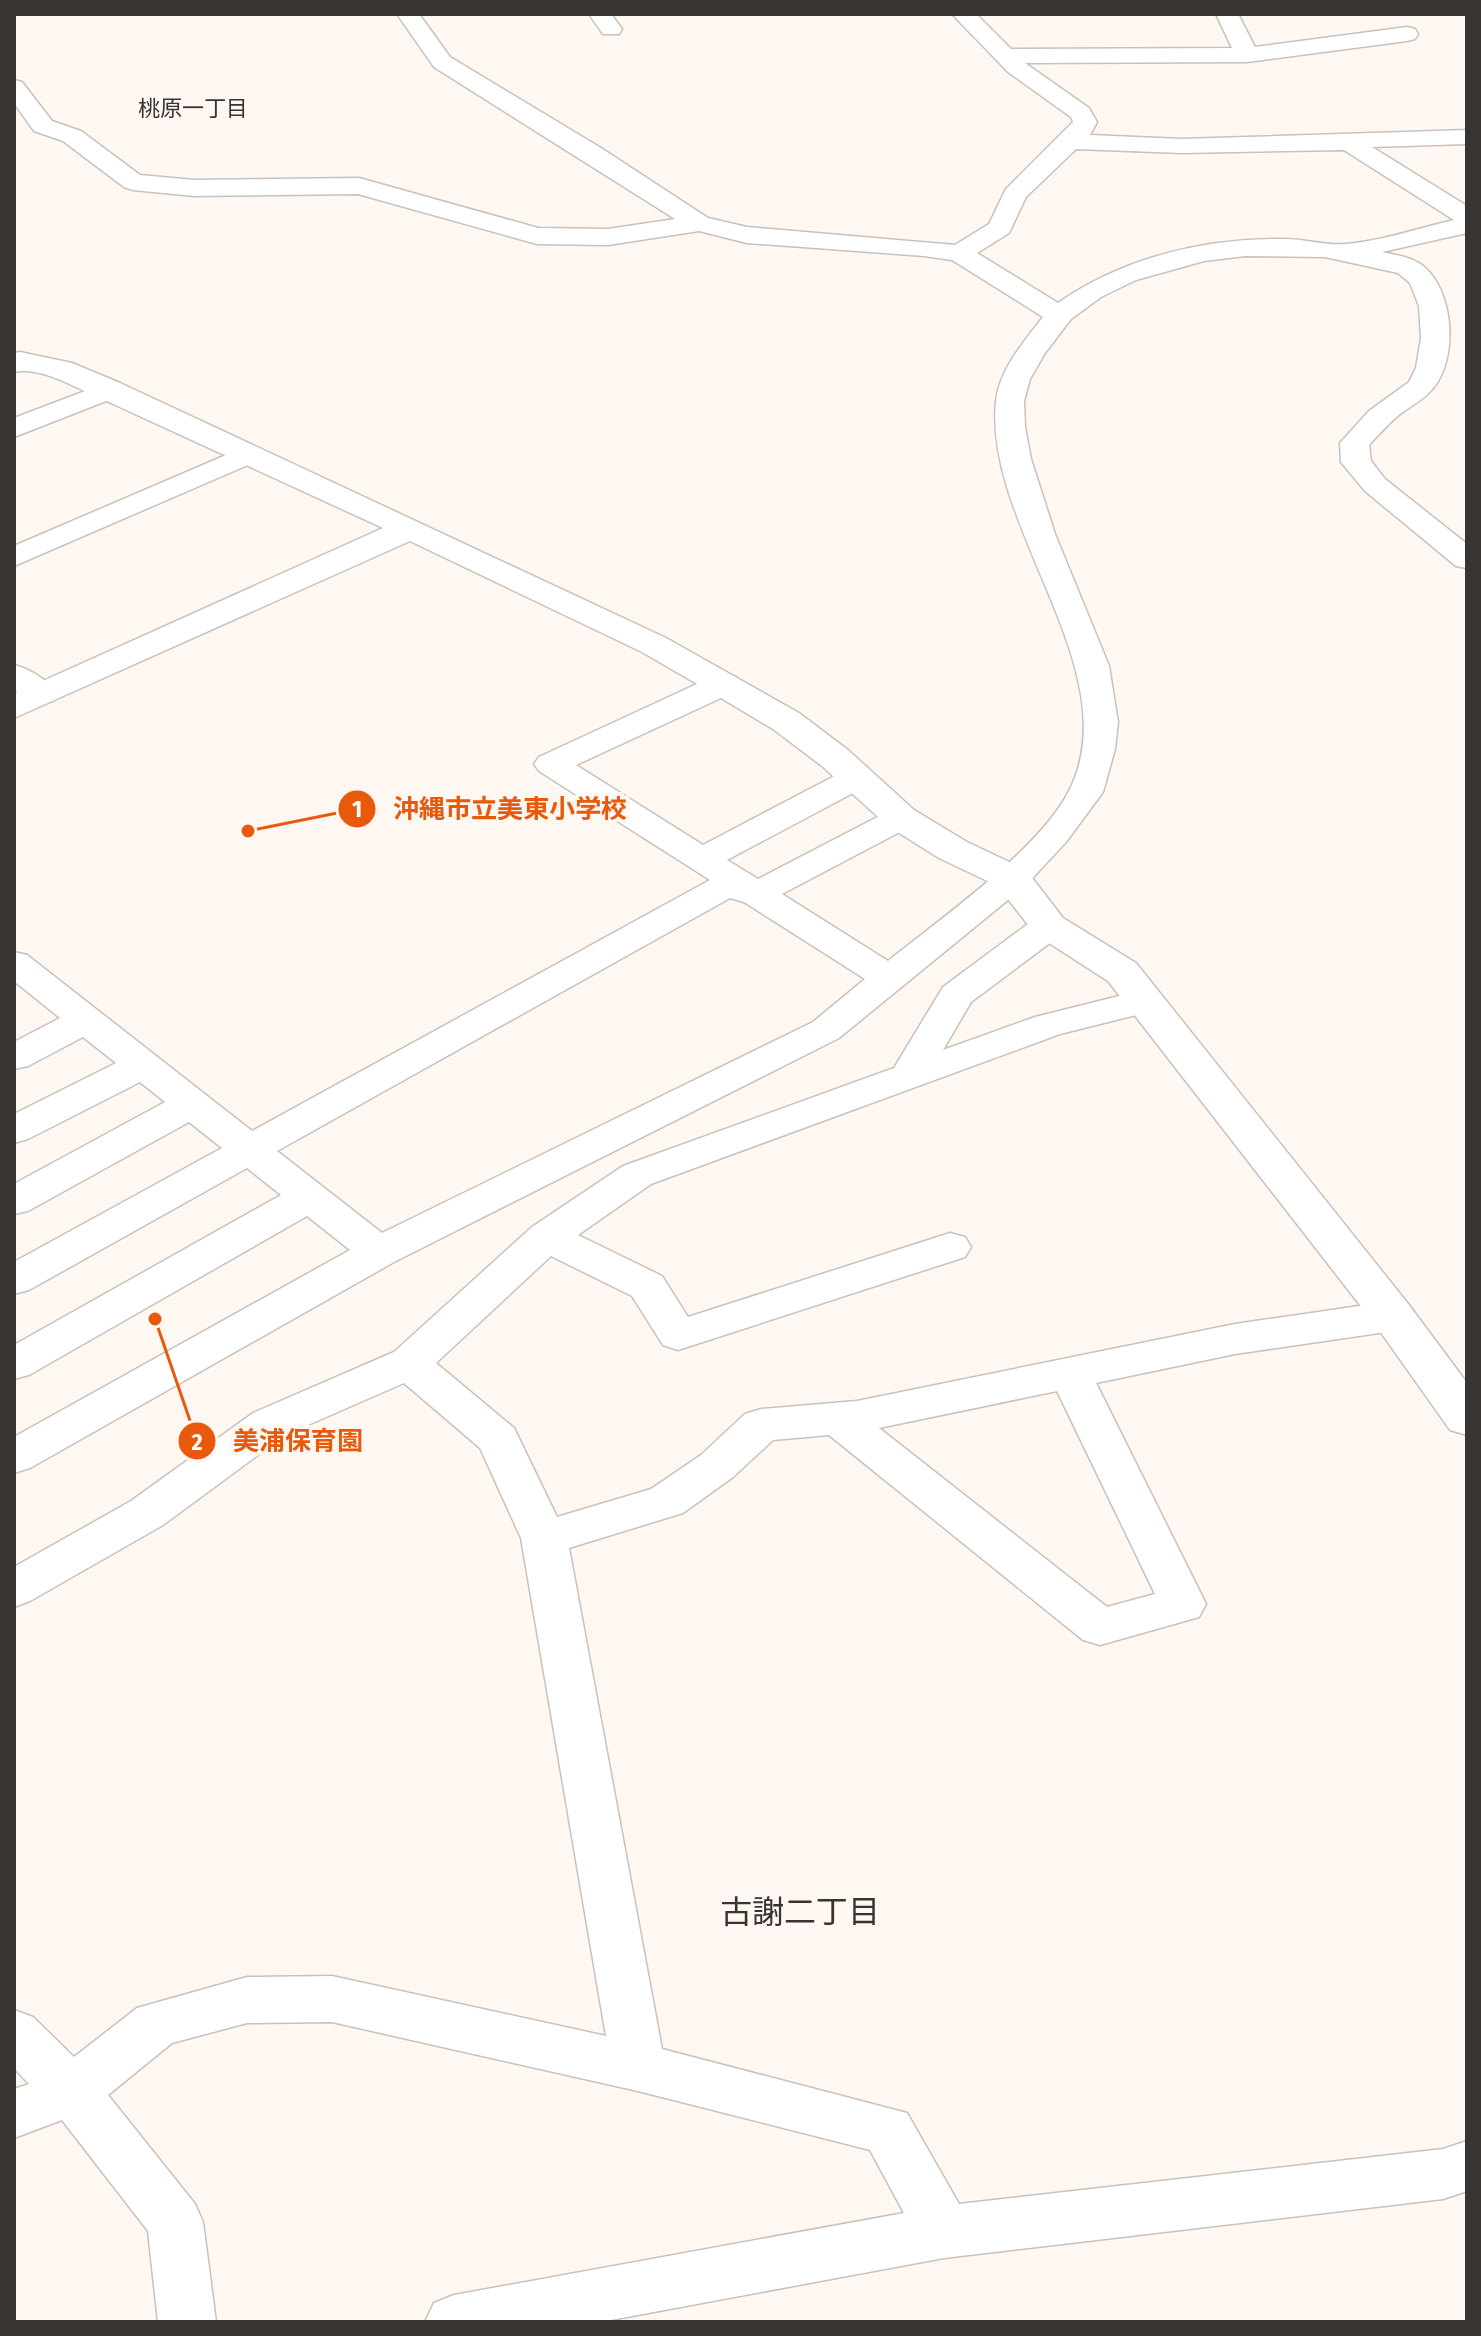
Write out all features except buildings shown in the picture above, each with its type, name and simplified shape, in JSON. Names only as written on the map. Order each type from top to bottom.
[{"type":"street","points":[[408,14],[442,62],[592,153],[699,223],[747,235],[959,253],[1059,315]]},
{"type":"street","points":[[959,253],[1000,228],[1015,194],[1071,141],[1085,122],[1081,113],[1016,67],[964,14]]},
{"type":"street","points":[[964,14],[979,14]]},
{"type":"street","points":[[1227,14],[1247,55]]},
{"type":"street","points":[[1005,56],[1247,55],[1407,34]]},
{"type":"street","points":[[14,87],[43,126],[72,136],[133,182],[194,188],[359,186],[537,236],[608,237],[699,223]]},
{"type":"street","points":[[14,136],[43,126]]},
{"type":"street","points":[[1071,141],[1182,146],[1467,137]]},
{"type":"street","points":[[1349,143],[1467,217]]},
{"type":"street","points":[[1346,252],[1467,225]]},
{"type":"street","points":[[19,1448],[379,1252],[826,1030],[1012,878],[1054,835],[1086,792],[1098,749],[1101,722],[1093,666],[1022,480],[1013,440],[1010,403],[1017,378],[1059,315],[1089,294],[1123,276],[1184,258],[1246,247],[1298,247],[1346,252],[1413,271],[1426,285],[1436,341],[1425,382],[1387,410],[1354,443],[1356,462],[1375,485],[1467,559]]},
{"type":"street","points":[[16,360],[61,370],[109,390],[654,645],[786,721],[901,818],[953,850],[1012,878],[1049,926],[1122,972],[1393,1316],[1467,1418]]},
{"type":"street","points":[[14,428],[109,390]]},
{"type":"street","points":[[14,557],[247,455]]},
{"type":"street","points":[[23,692],[409,529]]},
{"type":"street","points":[[724,684],[551,764],[891,979]]},
{"type":"street","points":[[702,859],[856,778]]},
{"type":"street","points":[[14,1280],[726,886],[756,894],[901,818]]},
{"type":"street","points":[[910,1073],[956,995],[1049,926]]},
{"type":"street","points":[[17,971],[86,1020],[379,1252]]},
{"type":"street","points":[[14,1589],[147,1513],[269,1424],[409,1363],[547,1237],[637,1175],[1048,1025],[1143,1002]]},
{"type":"street","points":[[14,1057],[86,1020]]},
{"type":"street","points":[[14,1130],[143,1065]]},
{"type":"street","points":[[14,1201],[192,1104]]},
{"type":"street","points":[[14,1364],[310,1197]]},
{"type":"street","points":[[547,1237],[647,1286],[678,1335],[950,1247]]},
{"type":"street","points":[[544,1538],[667,1501],[717,1466],[761,1425],[837,1418],[1235,1339],[1393,1316]]},
{"type":"street","points":[[409,1363],[498,1439],[544,1538],[638,2067]]},
{"type":"street","points":[[837,1418],[1100,1627],[1183,1604],[1069,1372]]},
{"type":"street","points":[[14,2114],[72,2091],[156,2024],[247,2000],[332,1999],[638,2067],[888,2130],[944,2232]]},
{"type":"street","points":[[14,2033],[72,2091],[175,2222],[187,2322]]},
{"type":"street","points":[[454,2322],[944,2232],[1443,2174],[1467,2166]]},
{"type":"place","name":"沖縄市立美東小学校","points":[[248,831]]},
{"type":"place","name":"美浦保育園","points":[[155,1319]]},
{"type":"district","name":"桃原一丁目","points":[[193,108]]},
{"type":"district","name":"古謝二丁目","points":[[800,1912]]}]
